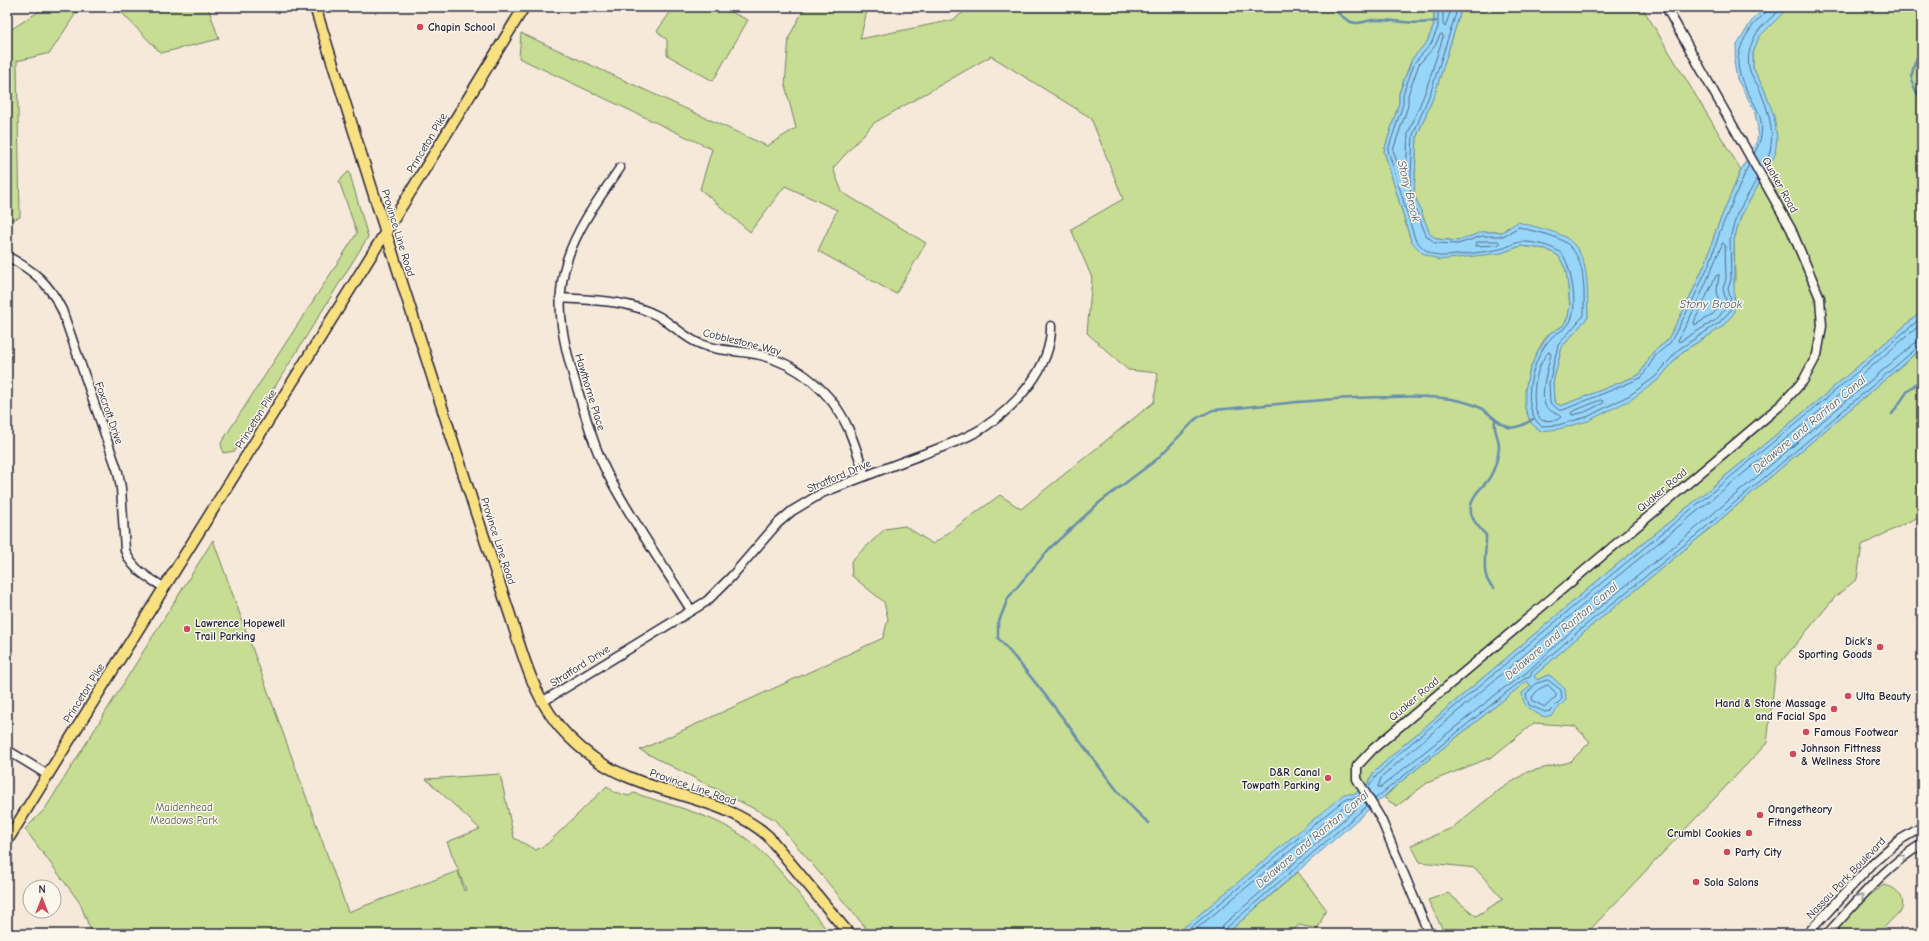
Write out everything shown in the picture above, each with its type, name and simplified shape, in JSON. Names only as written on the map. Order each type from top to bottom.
[{"type":"main road","name":"Province Line Road","points":[[315,7],[386,234],[526,667],[542,702],[566,734],[580,747],[610,768],[627,777],[729,811],[757,826],[768,836],[849,934]]},
{"type":"main road","name":"Princeton Pike","points":[[7,841],[163,587],[221,498],[386,234],[524,7]]},
{"type":"street","name":"Quaker Road","points":[[1429,934],[1393,847],[1374,806],[1360,785],[1356,772],[1357,766],[1373,749],[1782,404],[1803,381],[1814,362],[1820,340],[1822,318],[1820,298],[1791,229],[1666,7]]},
{"type":"street","name":"Hawthorne Place","points":[[620,168],[587,217],[572,247],[563,279],[560,298],[561,324],[566,356],[598,452],[617,491],[691,610]]},
{"type":"street","name":"Foxcroft Drive","points":[[7,256],[29,268],[40,277],[51,290],[61,309],[118,472],[121,488],[125,550],[128,558],[137,570],[163,587]]},
{"type":"street","name":"Cobblestone Way","points":[[560,298],[615,302],[630,305],[657,316],[698,343],[725,351],[761,355],[791,367],[817,385],[837,409],[848,428],[865,476]]},
{"type":"street","name":"Stratford Drive","points":[[542,702],[691,610],[721,588],[765,536],[792,511],[822,493],[966,437],[996,418],[1015,401],[1034,377],[1049,344],[1051,326]]},
{"type":"street","points":[[7,750],[48,775]]},
{"type":"street","name":"Nassau Park Boulevard","points":[[1807,934],[1874,862],[1898,842],[1922,827]]},
{"type":"street","points":[[1827,934],[1885,872],[1899,859],[1922,844]]},
{"type":"green space","points":[[46,7],[98,7],[76,13],[50,53],[17,61],[20,217],[7,222],[7,32]]},
{"type":"green space","points":[[116,7],[208,7],[219,39],[161,53]]},
{"type":"green space","points":[[674,7],[720,7],[748,20],[713,81],[667,55],[667,40],[657,31]]},
{"type":"green space","points":[[805,7],[868,7],[860,39],[953,20],[970,7],[1434,7],[1434,25],[1427,42],[1412,59],[1399,93],[1399,103],[1384,151],[1411,241],[1501,253],[1521,246],[1546,249],[1559,256],[1566,270],[1570,305],[1568,317],[1563,326],[1550,333],[1544,340],[1536,354],[1528,375],[1525,408],[1531,423],[1658,380],[1682,352],[1722,327],[1735,300],[1732,289],[1735,280],[1734,240],[1741,216],[1768,168],[1773,116],[1764,89],[1753,68],[1753,53],[1759,37],[1789,7],[1922,7],[1922,311],[1821,398],[1602,577],[1400,748],[1373,773],[1368,784],[1355,794],[1344,795],[1176,934],[871,934],[774,819],[640,750],[883,638],[888,619],[884,602],[852,576],[851,561],[885,529],[905,526],[933,544],[1000,495],[1021,509],[1154,402],[1158,373],[1128,370],[1087,333],[1092,278],[1071,229],[1123,199],[1091,118],[991,56],[874,123],[833,168],[842,192],[926,243],[896,294],[818,251],[837,210],[785,186],[750,232],[700,189],[712,149],[519,58],[521,33],[767,146],[796,128],[785,85],[789,37]]},
{"type":"green space","points":[[1462,7],[1642,7],[1741,170],[1716,230],[1707,259],[1688,302],[1667,341],[1653,352],[1639,375],[1561,406],[1554,402],[1553,383],[1562,347],[1588,317],[1584,263],[1508,227],[1502,232],[1482,232],[1458,241],[1437,239],[1430,234],[1414,194],[1417,136],[1435,93]]},
{"type":"green space","points":[[349,171],[368,237],[235,451],[223,453],[221,443],[357,233],[339,181]]},
{"type":"green space","points":[[1922,348],[1922,515],[1862,545],[1857,579],[1836,596],[1776,668],[1767,743],[1586,934],[1445,934],[1428,900],[1448,893],[1476,916],[1503,899],[1475,868],[1420,862],[1411,845],[1452,828],[1495,793],[1527,772],[1570,762],[1590,742],[1575,726],[1534,723],[1492,757],[1427,783],[1397,806],[1384,798],[1398,784],[1527,681],[1531,686],[1552,677],[1548,675],[1537,680],[1534,676],[1585,631],[1701,536]]},
{"type":"green space","name":"Maidenhead Meadows Park","points":[[213,540],[348,912],[458,871],[464,891],[466,890],[447,842],[480,829],[426,779],[500,774],[514,838],[536,850],[547,844],[607,786],[614,792],[629,796],[634,793],[686,809],[711,819],[749,840],[786,878],[830,934],[92,934],[80,903],[25,829],[45,809]]},
{"type":"green space","points":[[1298,872],[1326,909],[1318,929],[1299,925],[1289,934],[1226,934]]},
{"type":"green space","points":[[1883,885],[1896,890],[1899,893],[1902,905],[1901,910],[1878,934],[1833,934],[1869,896]]},
{"type":"water","name":"Stony Brook","points":[[1434,7],[1462,7],[1435,93],[1417,136],[1414,194],[1430,234],[1437,239],[1458,241],[1482,232],[1502,232],[1518,222],[1561,235],[1573,244],[1579,253],[1586,273],[1588,317],[1562,347],[1553,383],[1554,402],[1561,406],[1639,375],[1653,352],[1667,341],[1688,302],[1707,259],[1716,230],[1741,170],[1757,141],[1758,128],[1754,109],[1737,79],[1734,62],[1737,45],[1751,22],[1765,7],[1789,7],[1759,37],[1753,53],[1753,68],[1764,89],[1774,116],[1777,138],[1775,155],[1741,216],[1734,240],[1734,313],[1722,327],[1682,352],[1658,380],[1632,399],[1588,421],[1559,429],[1540,431],[1531,423],[1525,408],[1525,391],[1528,375],[1536,354],[1550,333],[1563,326],[1568,317],[1570,305],[1566,270],[1559,256],[1546,249],[1521,246],[1501,253],[1439,260],[1422,253],[1411,241],[1384,151],[1399,103],[1399,94],[1412,59],[1427,42],[1434,25]]},
{"type":"water","name":"Delaware and Raritan Canal","points":[[1922,311],[1922,348],[1701,536],[1585,631],[1534,676],[1537,680],[1548,675],[1565,689],[1566,700],[1552,715],[1545,717],[1532,711],[1526,706],[1522,693],[1531,686],[1527,681],[1398,784],[1226,934],[1176,934],[1344,794],[1355,794],[1368,784],[1373,773],[1400,748],[1602,577],[1821,398]]},
{"type":"waterway","points":[[1331,7],[1346,19],[1354,23],[1372,20],[1389,20],[1412,23],[1436,21]]},
{"type":"waterway","points":[[1922,46],[1912,73],[1913,86],[1922,98]]},
{"type":"waterway","points":[[1892,414],[1907,392],[1922,378]]},
{"type":"waterway","points":[[1149,823],[1121,795],[1041,690],[998,638],[998,624],[1008,598],[1050,548],[1100,502],[1156,460],[1197,418],[1213,410],[1346,398],[1420,396],[1451,399],[1473,405],[1507,427],[1518,427],[1533,419]]},
{"type":"waterway","points":[[1494,588],[1489,584],[1485,571],[1486,535],[1474,521],[1471,506],[1472,500],[1490,478],[1496,462],[1499,451],[1499,441],[1495,428],[1495,421]]},
{"type":"place","name":"Chapin School","points":[[420,27]]},
{"type":"place","name":"Lawrence Hopewell Trail Parking","points":[[187,629]]},
{"type":"place","name":"Dick's Sporting Goods","points":[[1880,647]]},
{"type":"place","name":"Ulta Beauty","points":[[1848,696]]},
{"type":"place","name":"Hand & Stone Massage and Facial Spa","points":[[1834,709]]},
{"type":"place","name":"Famous Footwear","points":[[1806,732]]},
{"type":"place","name":"Johnson Fittness & Wellness Store","points":[[1793,754]]},
{"type":"place","name":"D&R Canal Towpath Parking","points":[[1328,778]]},
{"type":"place","name":"Orangetheory Fitness","points":[[1760,815]]},
{"type":"place","name":"Crumbl Cookies","points":[[1749,833]]},
{"type":"place","name":"Party City","points":[[1727,852]]},
{"type":"place","name":"Sola Salons","points":[[1696,882]]}]
